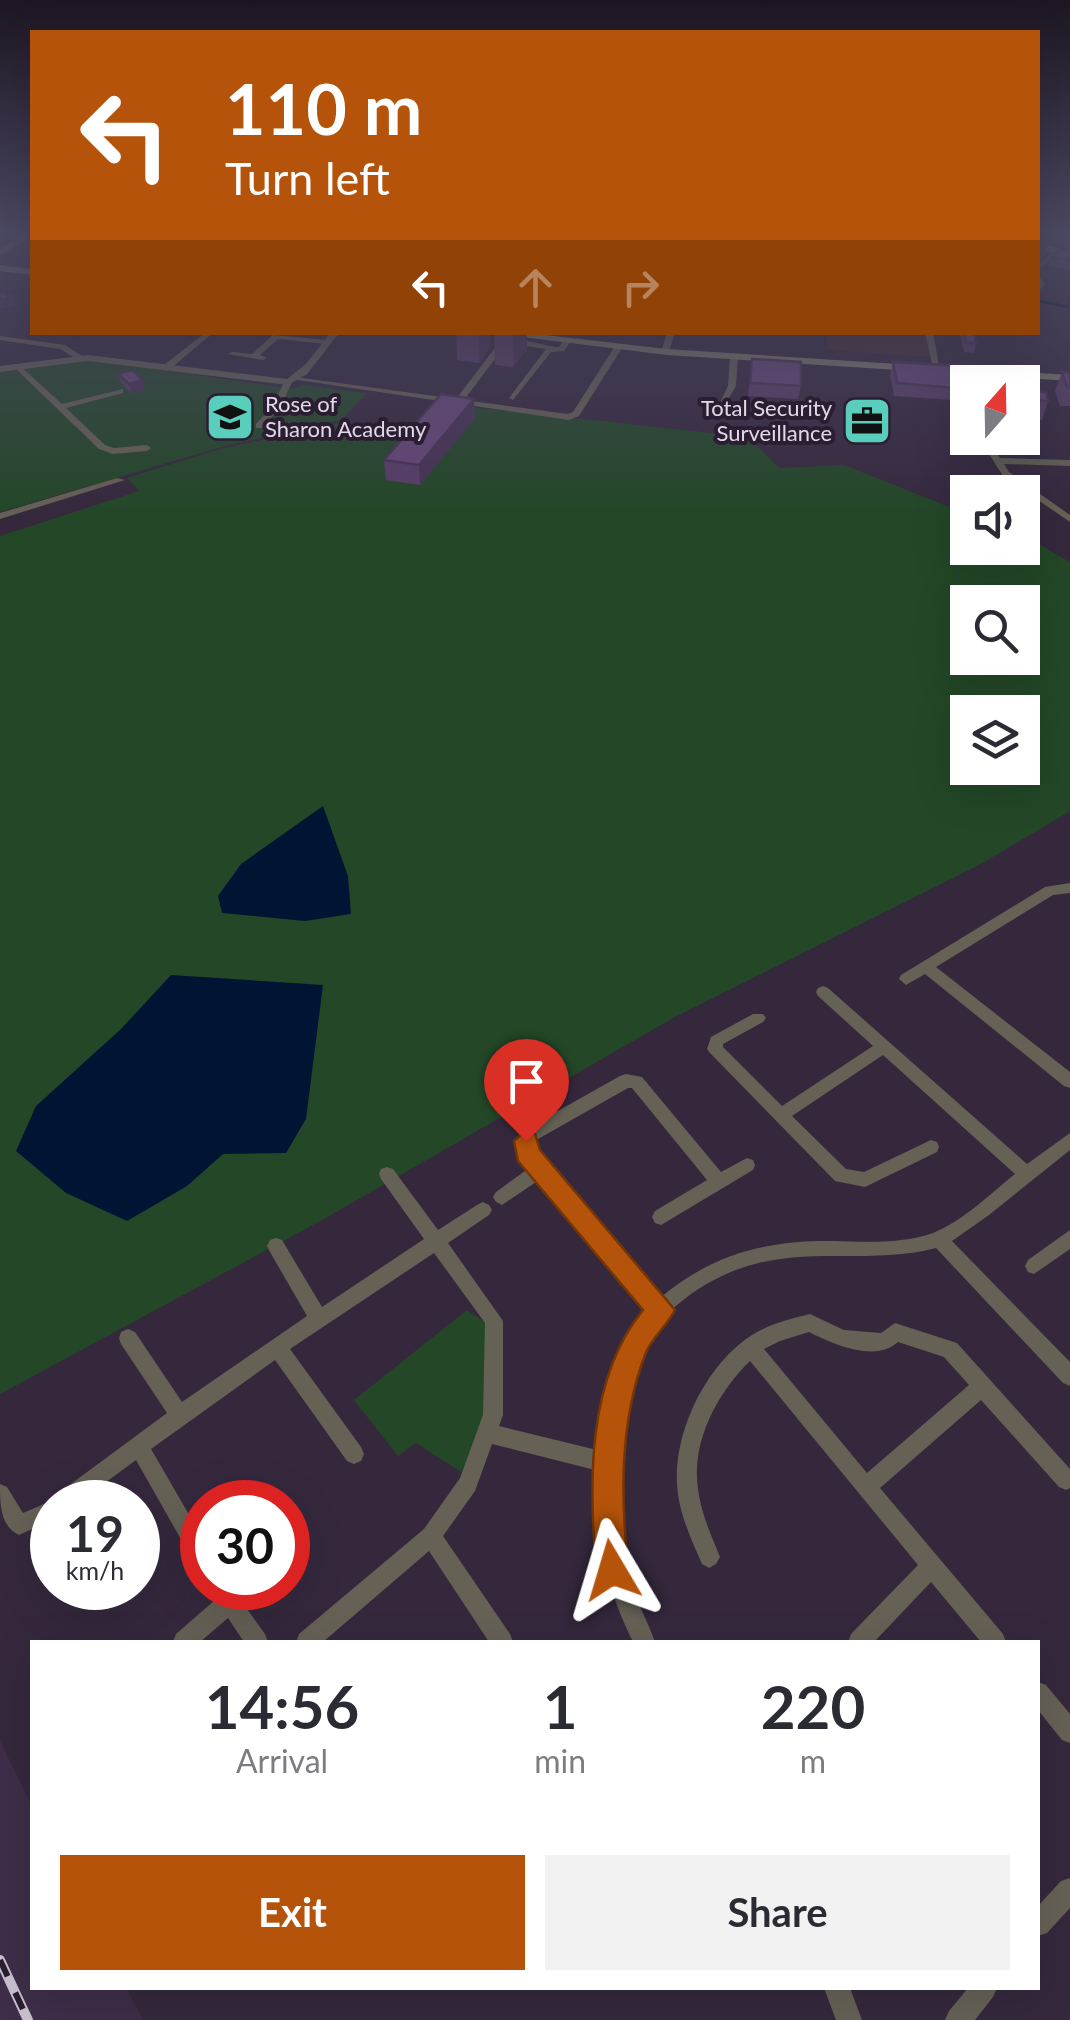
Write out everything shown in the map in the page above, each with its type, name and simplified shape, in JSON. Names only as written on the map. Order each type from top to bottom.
[{"type":"main road","points":[[497,335],[734,356],[950,365]]},
{"type":"main road","points":[[548,335],[950,374]]},
{"type":"main road","points":[[1040,373],[1070,375]]},
{"type":"street","points":[[46,344],[60,335]]},
{"type":"street","points":[[167,367],[207,335]]},
{"type":"street","points":[[258,426],[277,407],[292,381],[319,359],[333,335]]},
{"type":"street","points":[[666,349],[670,335]]},
{"type":"street","points":[[930,335],[936,364]]},
{"type":"street","points":[[253,357],[276,337],[326,342]]},
{"type":"street","points":[[0,338],[68,349],[81,358]]},
{"type":"street","points":[[458,402],[507,338],[562,349],[567,342]]},
{"type":"street","points":[[513,398],[552,348]]},
{"type":"street","points":[[0,370],[81,358],[574,416],[618,348]]},
{"type":"street","points":[[232,354],[266,358]]},
{"type":"street","points":[[723,401],[732,386],[734,356]]},
{"type":"street","points":[[19,367],[102,447],[113,451],[146,448]]},
{"type":"street","points":[[61,407],[120,391]]},
{"type":"street","points":[[994,455],[1007,475]]},
{"type":"street","points":[[998,461],[1070,463]]},
{"type":"street","points":[[0,516],[120,480]]},
{"type":"street","points":[[1040,498],[1070,519]]},
{"type":"street","points":[[906,978],[1050,890],[1070,888]]},
{"type":"street","points":[[926,967],[1070,1080]]},
{"type":"street","points":[[824,992],[1025,1173]]},
{"type":"street","points":[[758,1018],[716,1041],[715,1049],[847,1179],[865,1180],[931,1147]]},
{"type":"street","points":[[783,1114],[882,1048]]},
{"type":"street","points":[[661,1310],[527,1154],[530,1135],[631,1080],[718,1182]]},
{"type":"street","points":[[643,1640],[612,1570],[605,1511],[608,1464],[625,1369],[635,1342],[661,1310],[718,1271],[758,1255],[788,1249],[873,1251],[940,1239],[1070,1140]]},
{"type":"street","points":[[661,1217],[746,1165]]},
{"type":"street","points":[[502,1196],[540,1169]]},
{"type":"street","points":[[309,1640],[431,1536],[468,1484],[489,1433],[496,1385],[494,1321],[387,1174]]},
{"type":"street","points":[[94,1480],[277,1347],[483,1210]]},
{"type":"street","points":[[1034,1266],[1070,1238]]},
{"type":"street","points":[[940,1239],[1070,1376]]},
{"type":"street","points":[[276,1246],[319,1319]]},
{"type":"street","points":[[708,1557],[689,1499],[688,1454],[713,1395],[750,1348],[810,1323],[843,1338],[884,1342],[895,1332],[950,1350],[1066,1480]]},
{"type":"street","points":[[128,1338],[180,1416]]},
{"type":"street","points":[[277,1347],[354,1454]]},
{"type":"street","points":[[750,1348],[993,1640]]},
{"type":"street","points":[[866,1488],[980,1388]]},
{"type":"street","points":[[489,1433],[608,1464]]},
{"type":"street","points":[[140,1448],[180,1518]]},
{"type":"street","points":[[0,1494],[19,1526],[30,1521]]},
{"type":"street","points":[[431,1536],[501,1640]]},
{"type":"street","points":[[861,1640],[932,1566]]},
{"type":"street","points":[[186,1640],[211,1610]]},
{"type":"street","points":[[234,1610],[255,1640]]},
{"type":"street","points":[[1040,1695],[1070,1732]]},
{"type":"street","points":[[1040,1922],[1070,1890]]},
{"type":"street","points":[[838,1990],[848,2020]]},
{"type":"street","points":[[958,2020],[982,1990]]},
{"type":"shaded area","points":[[826,335],[926,335],[930,357],[828,350]]},
{"type":"shaded area","points":[[0,1740],[30,1803],[30,1990],[127,1990],[143,2020],[0,2020]]},
{"type":"green space","points":[[85,359],[294,389],[302,385],[367,393],[341,420],[225,446],[0,512],[0,371]]},
{"type":"green space","points":[[442,404],[749,437],[779,468],[844,465],[950,507],[950,565],[1040,565],[1040,545],[1070,562],[1070,811],[981,864],[673,1018],[324,1219],[0,1394],[0,536],[139,491],[127,478],[220,449],[340,423],[416,432]]},
{"type":"green space","points":[[467,1310],[495,1329],[493,1415],[461,1472],[416,1443],[398,1456],[354,1400]]},
{"type":"water","points":[[323,806],[348,876],[351,914],[305,921],[222,913],[218,896],[241,864]]},
{"type":"water","points":[[171,975],[323,985],[306,1119],[286,1153],[223,1154],[187,1186],[127,1221],[66,1193],[16,1151],[36,1106],[121,1029]]},
{"type":"building","points":[[965,335],[975,335],[976,343],[966,343]]},
{"type":"building","points":[[752,359],[801,362],[801,386],[750,383]]},
{"type":"building","points":[[893,362],[950,365],[950,388],[897,383]]},
{"type":"building","points":[[132,370],[143,380],[129,384],[118,374]]},
{"type":"building","points":[[1062,372],[1070,373],[1070,387],[1067,387]]},
{"type":"building","points":[[1040,392],[1046,392],[1048,401],[1040,401]]},
{"type":"building","points":[[441,394],[474,399],[419,465],[384,460]]},
{"type":"railway","points":[[0,1960],[28,2020]]},
{"type":"place","name":"Rose of Sharon Academy","points":[[230,417]]},
{"type":"place","name":"Total Security Surveillance","points":[[867,421]]},
{"type":"route","points":[[526,1141],[527,1154],[661,1310],[635,1342],[622,1382],[604,1483],[612,1570]]}]
